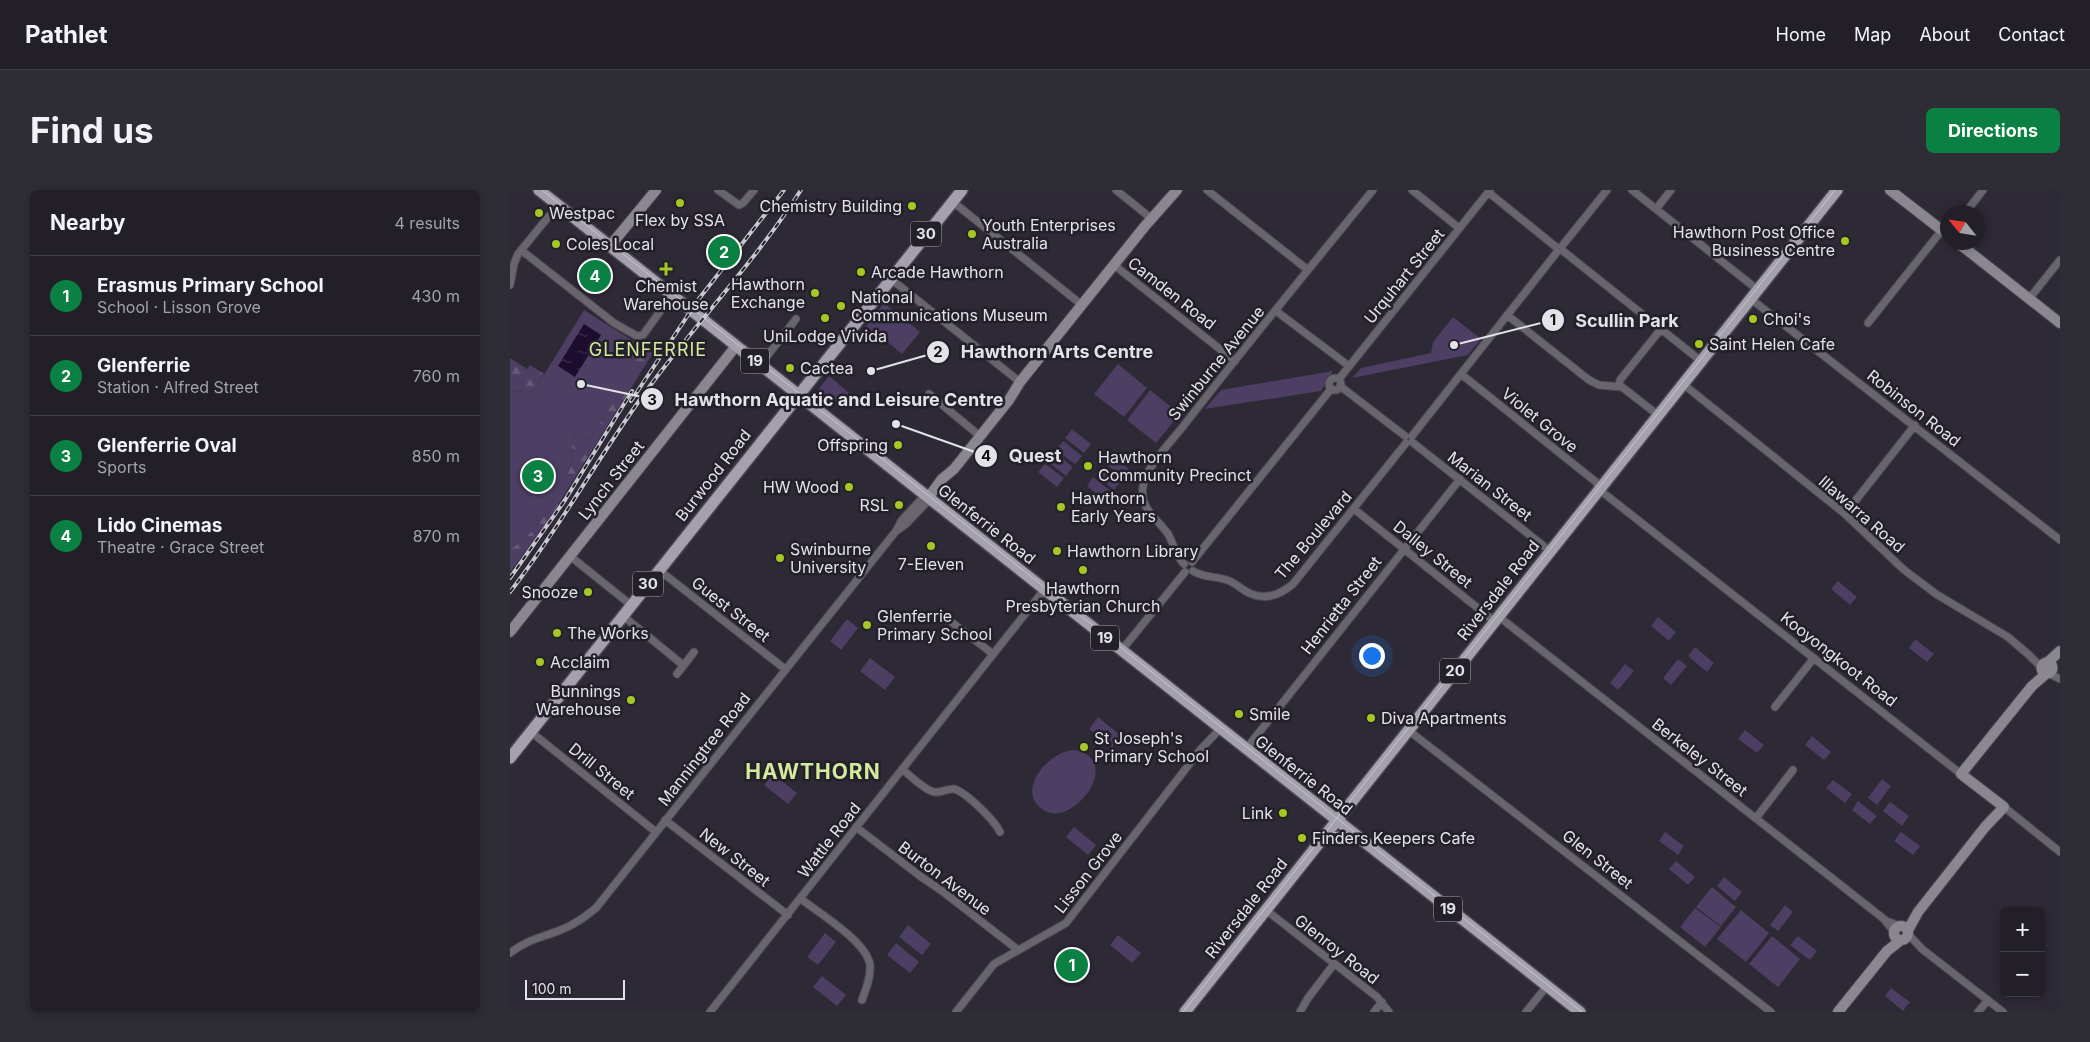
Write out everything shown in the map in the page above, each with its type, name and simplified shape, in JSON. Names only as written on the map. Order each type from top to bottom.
[{"type":"main road","name":"Burwood Road","points":[[510,758],[962,190]]},
{"type":"main road","name":"Riversdale Road","points":[[1185,1012],[1837,190]]},
{"type":"main road","name":"Glenferrie Road","points":[[547,192],[558,205],[672,296],[1580,1012]]},
{"type":"street","points":[[610,246],[656,190]]},
{"type":"street","points":[[718,190],[739,205],[744,203],[754,190]]},
{"type":"street","points":[[1116,190],[1152,219]]},
{"type":"street","points":[[929,498],[942,479],[954,469],[1009,400],[1020,382],[1114,265],[1177,190]]},
{"type":"street","points":[[1207,190],[1308,270]]},
{"type":"street","name":"Swinburne Avenue","points":[[1184,564],[1178,557],[1167,532],[1145,506],[1143,486],[1153,465],[1373,190]]},
{"type":"street","points":[[1412,190],[1459,228]]},
{"type":"street","name":"The Boulevard","points":[[1193,571],[1200,576],[1229,580],[1249,593],[1261,597],[1278,594],[1293,584],[1607,190]]},
{"type":"street","points":[[1632,190],[1758,290]]},
{"type":"street","points":[[1656,209],[1671,190]]},
{"type":"street","points":[[1890,190],[1940,228]]},
{"type":"street","points":[[1972,205],[1984,190]]},
{"type":"street","points":[[1489,191],[1701,361]]},
{"type":"street","name":"Urquhart Street","points":[[1192,562],[1331,388],[1330,380],[1333,378],[1339,383],[1349,366],[1489,191]]},
{"type":"street","points":[[952,202],[1082,305]]},
{"type":"street","points":[[510,285],[516,258],[558,205]]},
{"type":"street","points":[[1868,323],[1940,238]]},
{"type":"street","points":[[521,250],[614,323],[637,336],[643,335],[672,296]]},
{"type":"street","points":[[1968,250],[2060,323]]},
{"type":"street","points":[[2029,299],[2060,260]]},
{"type":"street","name":"Camden Road","points":[[1114,265],[1235,361]]},
{"type":"street","points":[[891,279],[1020,382]]},
{"type":"street","name":"Robinson Road","points":[[1750,299],[1915,425],[2060,540]]},
{"type":"street","points":[[1276,311],[1349,366]]},
{"type":"street","points":[[1507,315],[1589,380],[1599,385],[1619,386],[1658,415]]},
{"type":"street","points":[[760,365],[796,319]]},
{"type":"street","points":[[1619,386],[1620,380],[1660,329]]},
{"type":"street","name":"Lynch Street","points":[[510,632],[736,346]]},
{"type":"street","name":"Violet Grove","points":[[1461,374],[1596,482],[1600,489]]},
{"type":"street","name":"Marian Street","points":[[1339,383],[1550,551]]},
{"type":"street","name":"Illawarra Road","points":[[1683,384],[1845,514],[1904,569],[1936,594],[2008,637],[2060,678]]},
{"type":"street","points":[[929,394],[980,436]]},
{"type":"street","points":[[1845,514],[1915,425]]},
{"type":"street","name":"Henrietta Street","points":[[1246,749],[1460,479]]},
{"type":"street","name":"Kooyongkoot Road","points":[[1600,489],[2060,852]]},
{"type":"street","name":"Manningtree Road","points":[[510,953],[522,944],[542,935],[562,930],[579,921],[596,908],[896,531],[906,524],[929,498]]},
{"type":"street","name":"Dalley Street","points":[[1354,509],[1496,619]]},
{"type":"street","points":[[570,556],[631,605]]},
{"type":"street","points":[[1192,562],[1194,565],[1193,571],[1185,572],[1182,567],[1184,564],[1192,562]]},
{"type":"street","name":"Guest Street","points":[[659,570],[785,669]]},
{"type":"street","points":[[1121,651],[1185,572]]},
{"type":"street","name":"Wattle Road","points":[[710,1012],[1044,590]]},
{"type":"street","points":[[623,616],[684,665]]},
{"type":"street","points":[[945,617],[993,654]]},
{"type":"street","name":"Berkeley Street","points":[[1496,619],[1756,818],[2003,1012]]},
{"type":"street","points":[[676,674],[694,652]]},
{"type":"street","points":[[1962,774],[2060,652]]},
{"type":"street","points":[[1775,707],[1814,658]]},
{"type":"street","name":"Lisson Grove","points":[[956,1012],[994,964],[1066,923],[1218,728]]},
{"type":"street","name":"Glen Street","points":[[1408,730],[1770,1012]]},
{"type":"street","name":"Drill Street","points":[[531,732],[656,832]]},
{"type":"street","points":[[902,769],[931,791],[937,792],[953,789],[958,791],[983,811],[1000,832]]},
{"type":"street","points":[[1756,818],[1794,770]]},
{"type":"street","points":[[1838,1012],[2002,805]]},
{"type":"street","name":"New Street","points":[[665,820],[788,915]]},
{"type":"street","name":"Burton Avenue","points":[[856,827],[920,876],[942,890],[1018,950]]},
{"type":"street","points":[[801,899],[863,950],[870,967],[862,1000]]},
{"type":"street","name":"Glenroy Road","points":[[1266,910],[1382,1002],[1389,1012]]},
{"type":"street","points":[[1300,1012],[1308,998],[1334,964]]},
{"type":"street","points":[[1526,1012],[1547,986]]},
{"type":"street","points":[[1978,1012],[1988,1000]]},
{"type":"street","points":[[1374,1012],[1382,1002]]},
{"type":"green space","points":[[884,303],[920,332],[902,354],[866,326]]},
{"type":"green space","points":[[584,310],[641,346],[633,360],[638,363],[589,441],[576,433],[573,441],[570,467],[554,501],[529,535],[510,549],[510,392],[518,391],[532,394]]},
{"type":"green space","points":[[1453,317],[1481,339],[1468,355],[1352,378],[1361,368],[1431,353],[1433,342]]},
{"type":"green space","points":[[641,346],[653,353],[546,524],[510,572],[510,549],[519,543],[538,524],[562,487],[571,464],[573,440],[576,433],[589,441],[637,364],[633,360]]},
{"type":"green space","points":[[510,358],[527,369],[530,365],[544,374],[532,394],[518,391],[510,392]]},
{"type":"green space","points":[[1118,364],[1147,388],[1124,417],[1094,394]]},
{"type":"green space","points":[[1333,371],[1321,391],[1205,409],[1221,390]]},
{"type":"green space","points":[[829,376],[849,393],[841,403],[838,403],[831,397],[825,404],[814,395]]},
{"type":"green space","points":[[1150,390],[1180,414],[1156,443],[1127,420]]},
{"type":"green space","points":[[1072,429],[1091,444],[1084,453],[1065,438]]},
{"type":"green space","points":[[1063,441],[1082,456],[1075,464],[1056,450]]},
{"type":"green space","points":[[1054,452],[1073,467],[1066,476],[1047,461]]},
{"type":"green space","points":[[1112,455],[1130,470],[1123,478],[1105,463]]},
{"type":"green space","points":[[1045,464],[1064,478],[1057,487],[1038,472]]},
{"type":"green space","points":[[1103,466],[1121,481],[1114,490],[1096,475]]},
{"type":"green space","points":[[1093,477],[1112,492],[1105,501],[1087,486]]},
{"type":"green space","points":[[1838,581],[1857,597],[1850,605],[1831,589]]},
{"type":"green space","points":[[1658,617],[1676,632],[1669,641],[1651,626]]},
{"type":"green space","points":[[847,619],[858,628],[841,650],[830,641]]},
{"type":"green space","points":[[1915,639],[1934,654],[1927,662],[1909,648]]},
{"type":"green space","points":[[1695,647],[1714,663],[1707,672],[1688,656]]},
{"type":"green space","points":[[870,658],[895,677],[885,690],[860,671]]},
{"type":"green space","points":[[1678,659],[1687,666],[1671,685],[1663,678]]},
{"type":"green space","points":[[1625,664],[1634,671],[1618,690],[1610,683]]},
{"type":"green space","points":[[1098,717],[1121,736],[1112,747],[1089,729]]},
{"type":"green space","points":[[1745,730],[1764,745],[1757,753],[1738,739]]},
{"type":"green space","points":[[1812,736],[1831,752],[1824,760],[1805,745]]},
{"type":"green space","points":[[1074,750],[1089,756],[1095,766],[1095,777],[1090,790],[1069,809],[1057,813],[1045,811],[1036,803],[1032,794],[1033,784],[1045,765],[1054,757]]},
{"type":"green space","points":[[773,774],[797,793],[788,804],[764,785]]},
{"type":"green space","points":[[1882,779],[1891,786],[1877,805],[1868,798]]},
{"type":"green space","points":[[1833,780],[1852,794],[1845,803],[1826,788]]},
{"type":"green space","points":[[1858,801],[1877,816],[1870,824],[1852,810]]},
{"type":"green space","points":[[1890,802],[1909,816],[1902,826],[1883,811]]},
{"type":"green space","points":[[1074,827],[1096,845],[1088,855],[1066,837]]},
{"type":"green space","points":[[1665,832],[1684,846],[1678,855],[1659,841]]},
{"type":"green space","points":[[1901,832],[1920,846],[1913,855],[1894,841]]},
{"type":"green space","points":[[1676,861],[1695,877],[1688,885],[1669,869]]},
{"type":"green space","points":[[1724,877],[1742,892],[1735,901],[1717,886]]},
{"type":"green space","points":[[1712,887],[1736,907],[1721,926],[1696,907]]},
{"type":"green space","points":[[1785,905],[1793,912],[1778,931],[1770,925]]},
{"type":"green space","points":[[1695,908],[1721,927],[1705,947],[1680,927]]},
{"type":"green space","points":[[1741,910],[1769,933],[1746,962],[1717,939]]},
{"type":"green space","points":[[908,925],[931,944],[922,955],[899,937]]},
{"type":"green space","points":[[825,933],[836,942],[818,965],[807,957]]},
{"type":"green space","points":[[1118,935],[1141,953],[1132,963],[1110,945]]},
{"type":"green space","points":[[1772,936],[1800,959],[1778,987],[1749,964]]},
{"type":"green space","points":[[1798,936],[1817,951],[1810,960],[1790,945]]},
{"type":"green space","points":[[896,943],[919,962],[910,973],[887,955]]},
{"type":"green space","points":[[822,976],[846,995],[837,1006],[813,987]]},
{"type":"green space","points":[[1891,988],[1910,1002],[1903,1011],[1885,996]]},
{"type":"water","points":[[584,324],[601,335],[575,377],[558,366]]},
{"type":"tram line","points":[[542,190],[1582,1012]]},
{"type":"tram line","points":[[1183,1012],[1835,190]]},
{"type":"tram line","points":[[1322,841],[1336,832],[1353,837]]},
{"type":"railway","points":[[631,401],[698,300],[784,190]]},
{"type":"railway","points":[[510,592],[545,544],[644,394],[764,243],[801,190]]},
{"type":"railway","points":[[510,578],[565,500],[632,391]]},
{"type":"place","name":"Flex by SSA","points":[[680,203]]},
{"type":"place","name":"Chemistry Building","points":[[912,206]]},
{"type":"place","name":"Westpac","points":[[539,213]]},
{"type":"place","name":"Youth Enterprises Australia","points":[[972,234]]},
{"type":"place","name":"Hawthorn Post Office Business Centre","points":[[1845,241]]},
{"type":"place","name":"Coles Local","points":[[556,244]]},
{"type":"place","name":"Glenferrie","points":[[724,252]]},
{"type":"place","name":"Chemist Warehouse","points":[[666,269]]},
{"type":"place","name":"Arcade Hawthorn","points":[[861,272]]},
{"type":"place","name":"Lido Cinemas","points":[[595,276]]},
{"type":"place","name":"Hawthorn Exchange","points":[[815,293]]},
{"type":"place","name":"National Communications Museum","points":[[841,306]]},
{"type":"place","name":"UniLodge Vivida","points":[[825,318]]},
{"type":"place","name":"Choi's","points":[[1753,319]]},
{"type":"place","name":"Saint Helen Cafe","points":[[1699,344]]},
{"type":"place","name":"Scullin Park","points":[[1454,345]]},
{"type":"place","name":"Cactea","points":[[790,368]]},
{"type":"place","name":"Hawthorn Arts Centre","points":[[871,371]]},
{"type":"place","name":"Hawthorn Aquatic and Leisure Centre","points":[[581,384]]},
{"type":"place","name":"Quest","points":[[896,424]]},
{"type":"place","name":"Offspring","points":[[898,445]]},
{"type":"place","name":"Hawthorn Community Precinct","points":[[1088,466]]},
{"type":"place","name":"Glenferrie Oval","points":[[538,476]]},
{"type":"place","name":"HW Wood","points":[[849,487]]},
{"type":"place","name":"RSL","points":[[899,505]]},
{"type":"place","name":"Hawthorn Early Years","points":[[1061,507]]},
{"type":"place","name":"7-Eleven","points":[[931,546]]},
{"type":"place","name":"Hawthorn Library","points":[[1057,551]]},
{"type":"place","name":"Swinburne University","points":[[780,558]]},
{"type":"place","name":"Hawthorn Presbyterian Church","points":[[1083,570]]},
{"type":"place","name":"Snooze","points":[[588,592]]},
{"type":"place","name":"Glenferrie Primary School","points":[[867,625]]},
{"type":"place","name":"The Works","points":[[557,633]]},
{"type":"place","name":"Acclaim","points":[[540,662]]},
{"type":"place","name":"Bunnings Warehouse","points":[[631,700]]},
{"type":"place","name":"Smile","points":[[1239,714]]},
{"type":"place","name":"Diva Apartments","points":[[1371,718]]},
{"type":"place","name":"St Joseph's Primary School","points":[[1084,747]]},
{"type":"place","name":"Link","points":[[1283,813]]},
{"type":"place","name":"Finders Keepers Cafe","points":[[1302,838]]},
{"type":"place","name":"Erasmus Primary School","points":[[1072,965]]},
{"type":"district","name":"GLENFERRIE","points":[[648,350]]},
{"type":"district","name":"HAWTHORN","points":[[813,772]]}]
